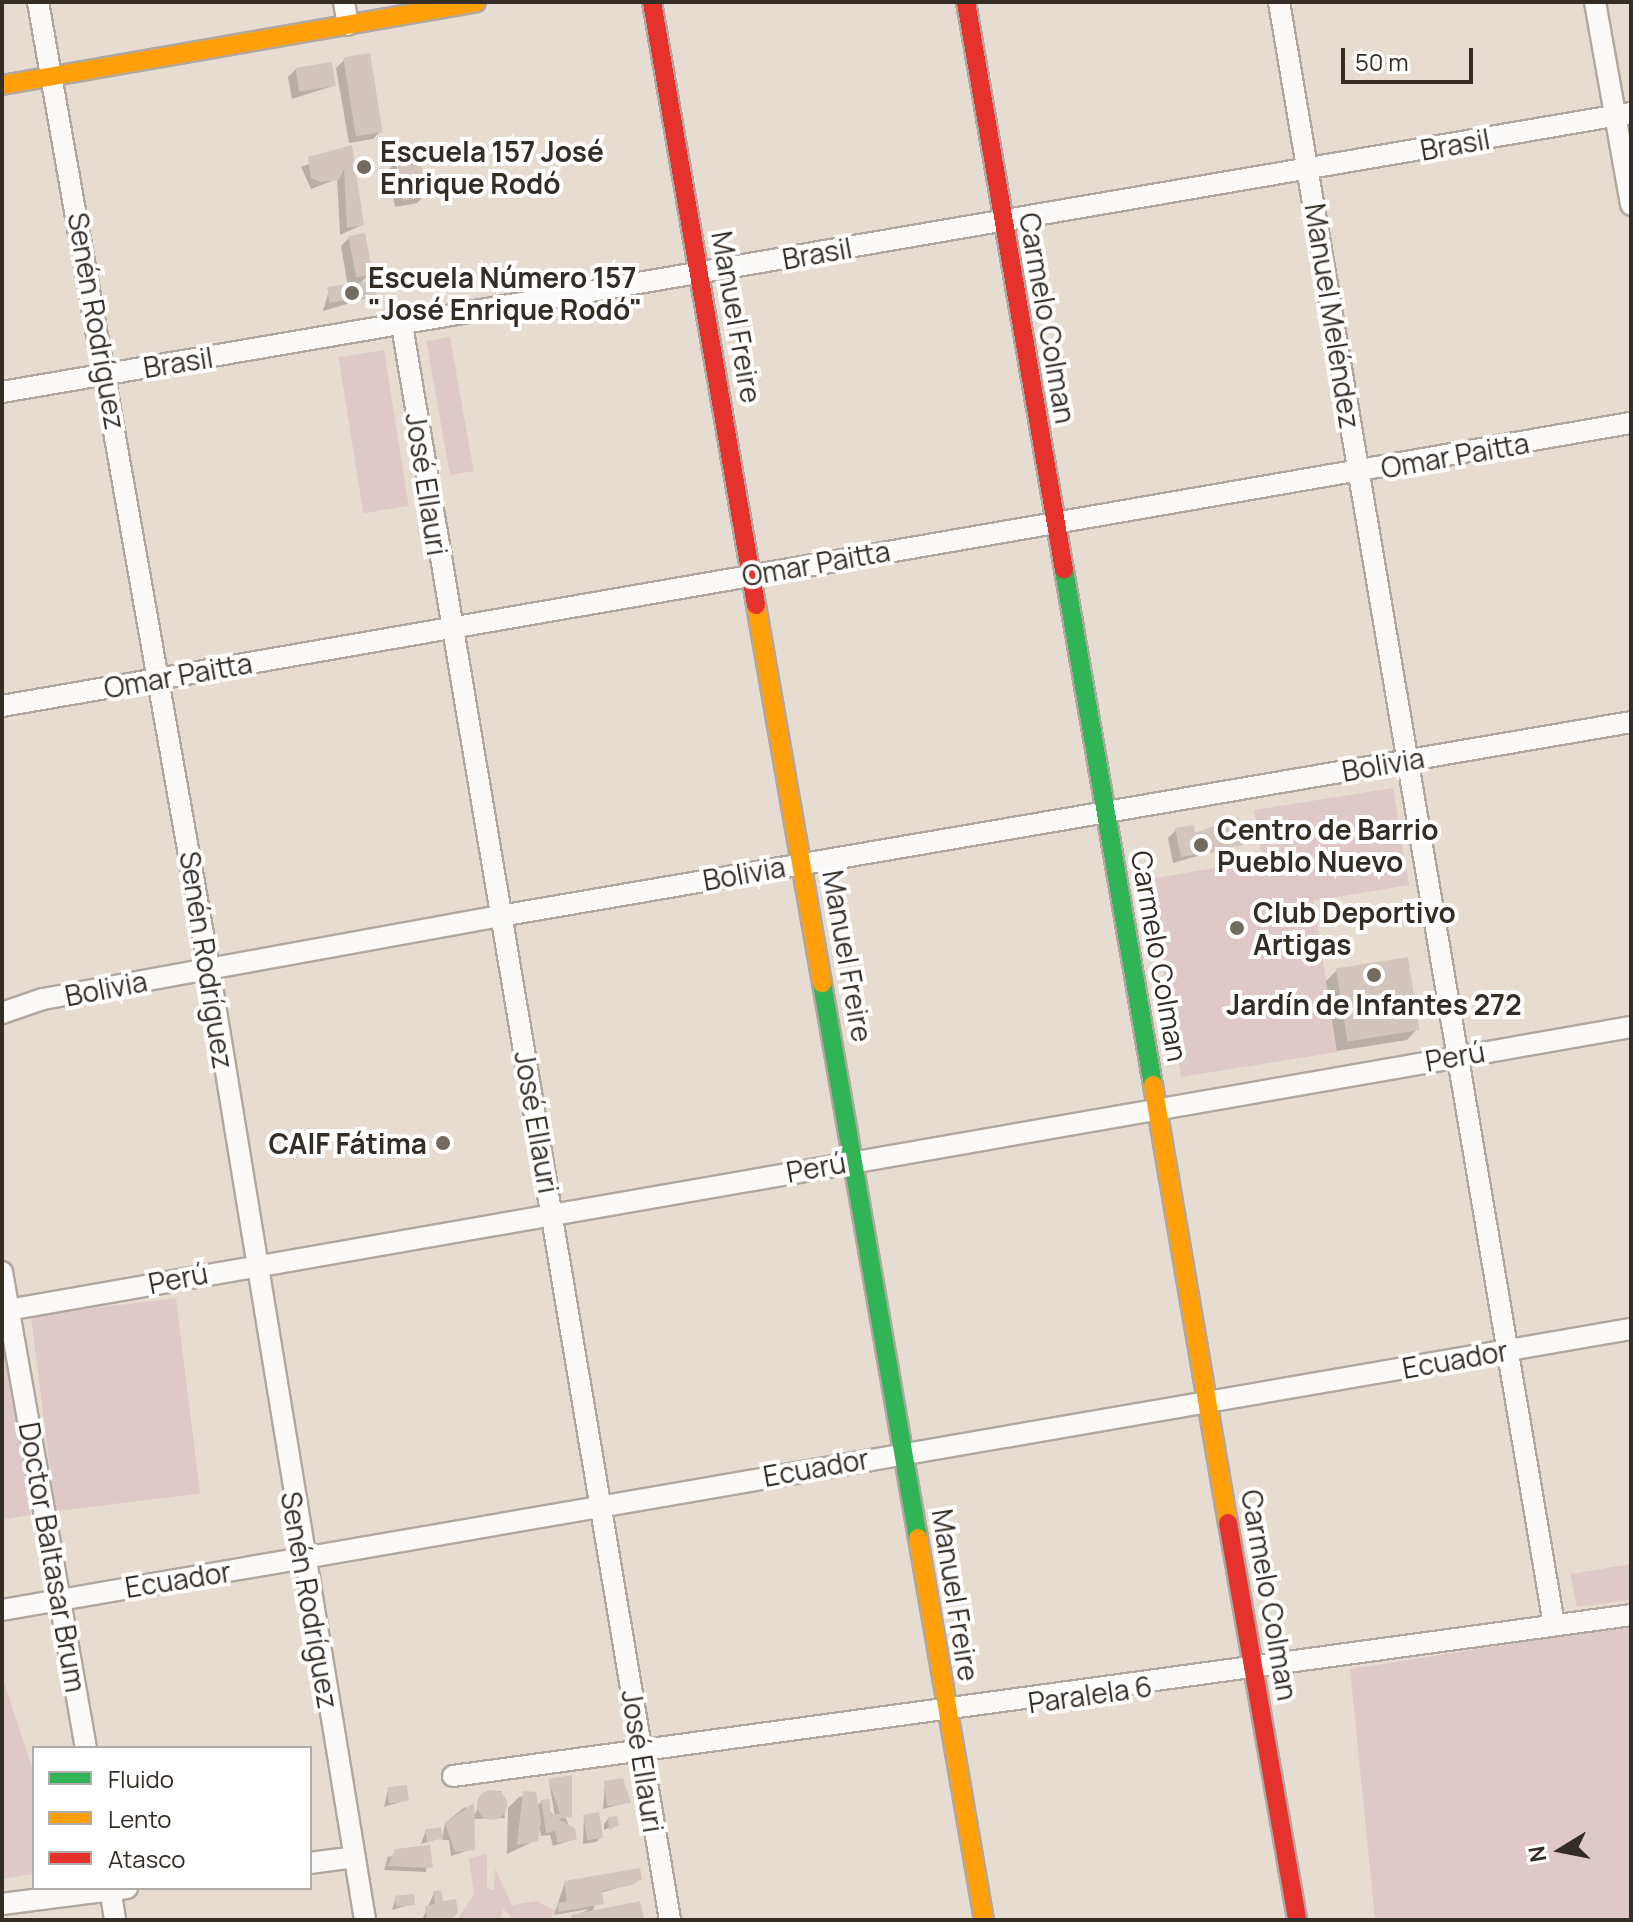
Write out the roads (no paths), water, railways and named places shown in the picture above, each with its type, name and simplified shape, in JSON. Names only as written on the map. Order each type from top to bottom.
[{"type":"street","name":"Senén Rodríguez","points":[[38,2],[54,76],[209,968],[302,1559],[365,1920]]},
{"type":"street","points":[[344,2],[348,25]]},
{"type":"street","points":[[2,85],[476,2]]},
{"type":"street","name":"Manuel Freire","points":[[652,2],[804,862],[984,1920]]},
{"type":"street","name":"Carmelo Colman","points":[[966,2],[1297,1920]]},
{"type":"street","name":"Manuel Meléndez","points":[[1279,2],[1512,1350],[1554,1625]]},
{"type":"street","points":[[1595,2],[1624,114],[1631,205]]},
{"type":"street","name":"Brasil","points":[[2,392],[1624,114]]},
{"type":"street","name":"José Ellauri","points":[[402,325],[449,628],[603,1503],[670,1920]]},
{"type":"street","name":"Omar Paitta","points":[[2,706],[1631,423]]},
{"type":"street","name":"Bolivia","points":[[2,1013],[209,968],[500,916],[1631,722]]},
{"type":"street","name":"Perú","points":[[6,1310],[552,1211],[1631,1027]]},
{"type":"street","name":"Doctor Baltasar Brum","points":[[2,1272],[6,1310],[86,1746]]},
{"type":"street","name":"Ecuador","points":[[2,1610],[603,1503],[1631,1329]]},
{"type":"street","name":"Paralela 6","points":[[453,1776],[1256,1672],[1631,1615]]},
{"type":"street","points":[[312,1863],[355,1857]]},
{"type":"street","points":[[2,1904],[108,1890]]},
{"type":"street","points":[[115,1920],[116,1890]]},
{"type":"place","name":"Escuela 157 José Enrique Rodó","points":[[364,167]]},
{"type":"place","name":"Escuela Número 157 \"José Enrique Rodó\"","points":[[352,293]]},
{"type":"place","name":"Centro de Barrio Pueblo Nuevo","points":[[1201,845]]},
{"type":"place","name":"Club Deportivo Artigas","points":[[1237,928]]},
{"type":"place","name":"Jardín de Infantes 272","points":[[1374,975]]},
{"type":"place","name":"CAIF Fátima","points":[[443,1143]]}]
